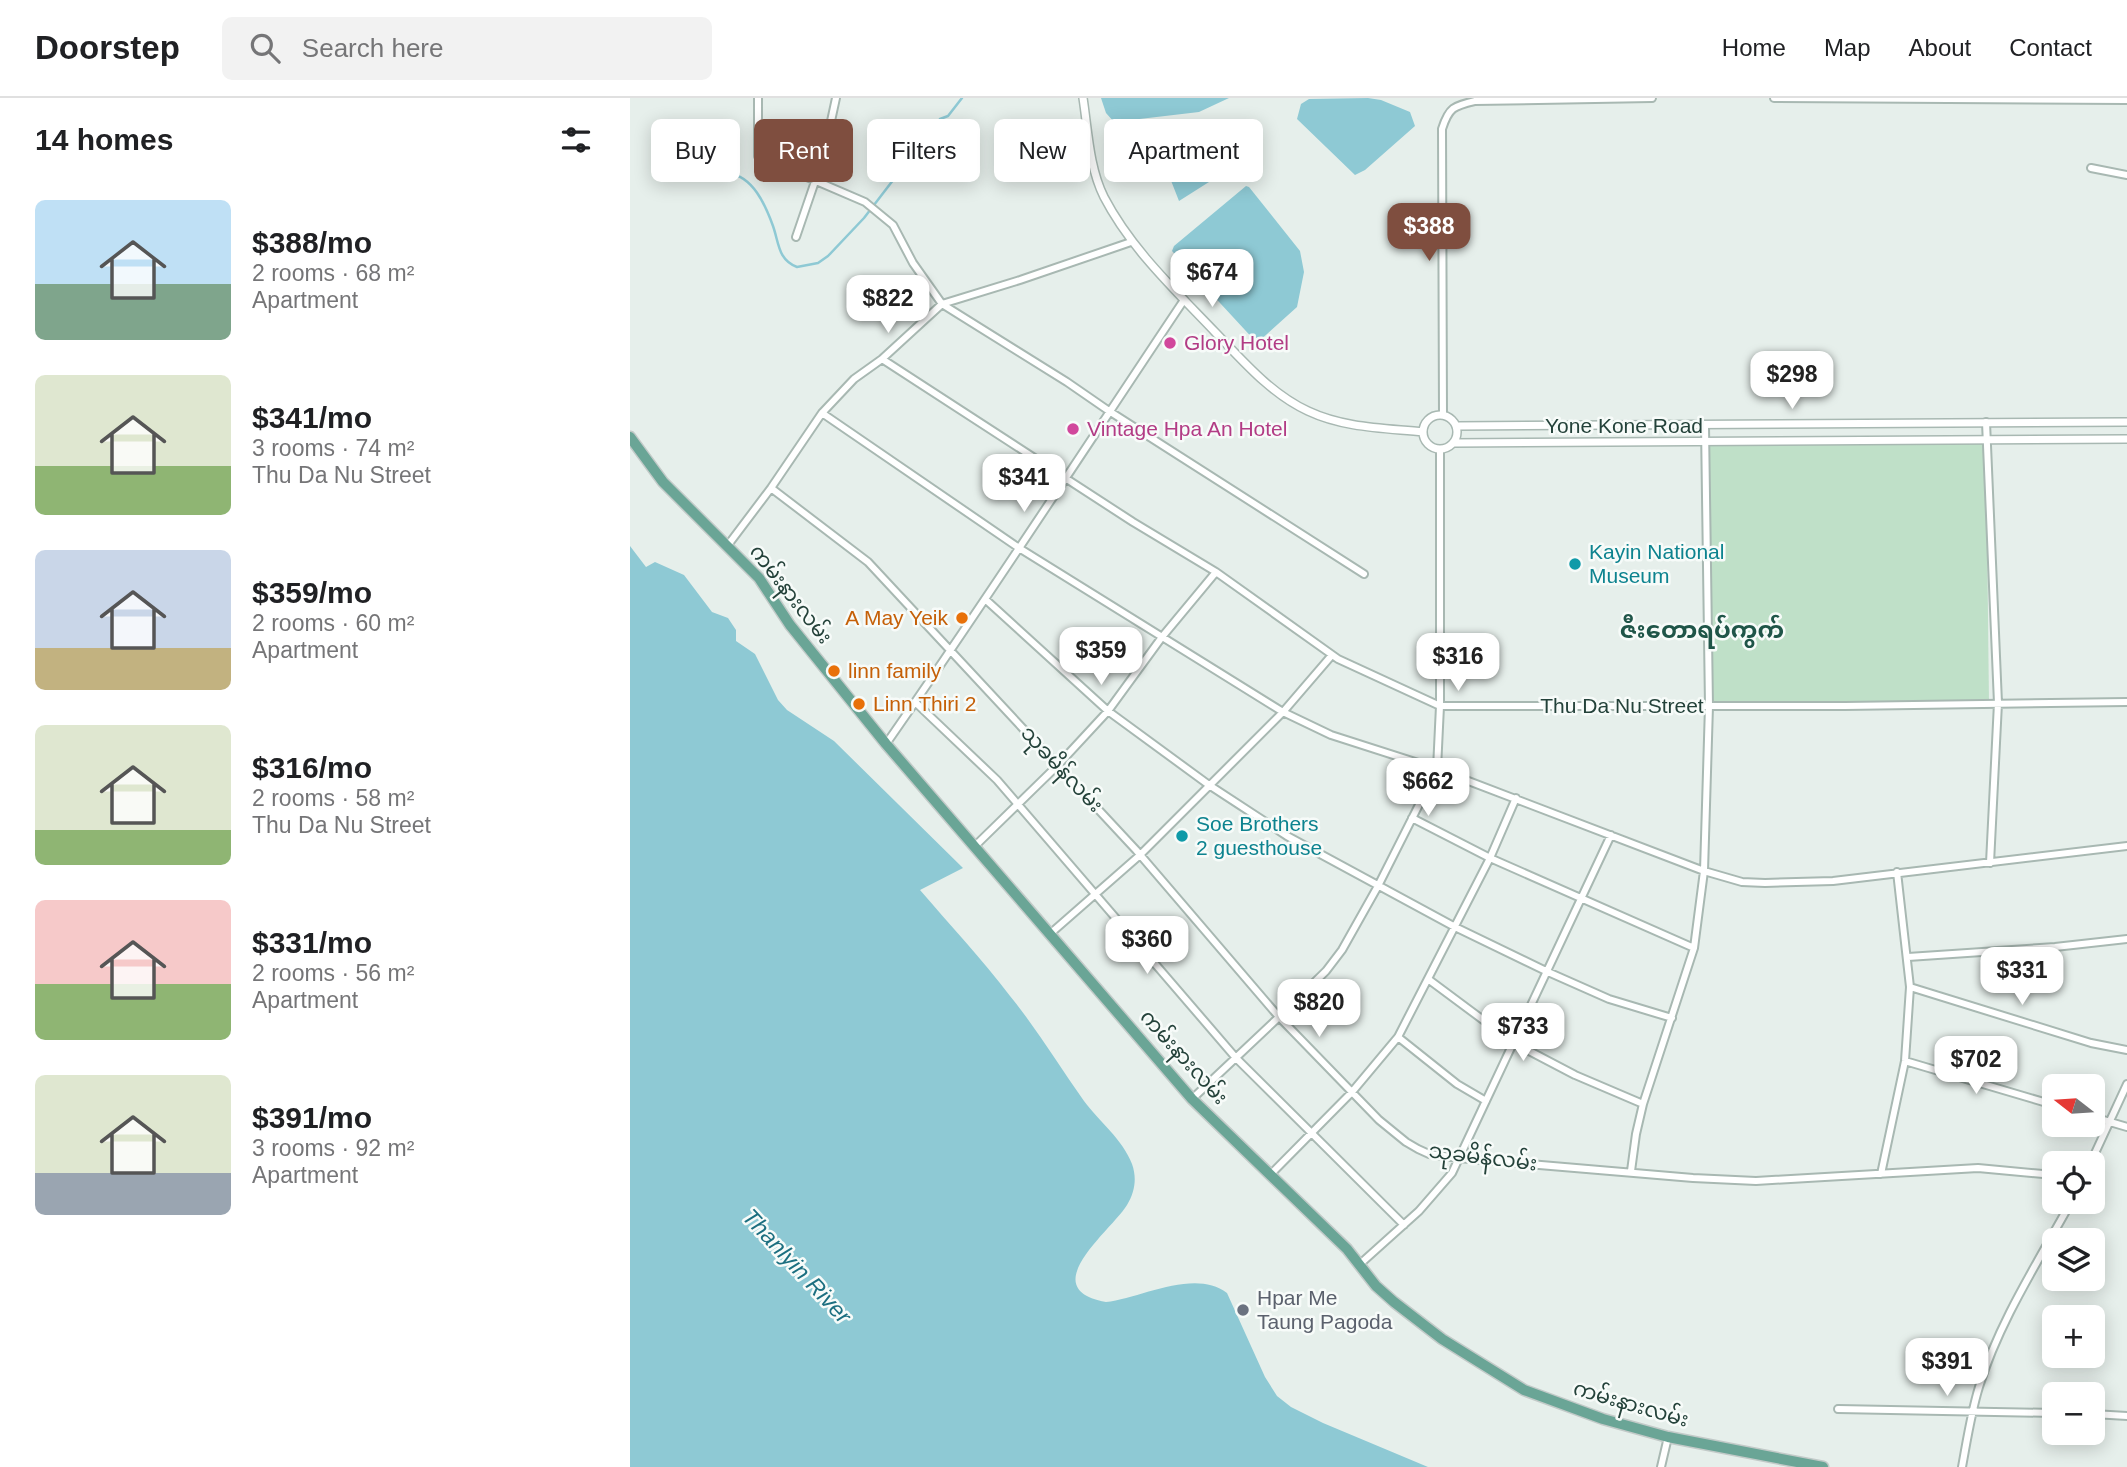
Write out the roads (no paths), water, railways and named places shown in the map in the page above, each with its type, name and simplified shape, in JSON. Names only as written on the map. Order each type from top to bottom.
[{"type":"main road","name":"ကမ်းနားလမ်း","points":[[630,437],[663,482],[759,578],[790,625],[886,744],[1192,1099],[1271,1174],[1360,1264],[1385,1294],[1442,1339],[1524,1390],[1603,1419],[1668,1437],[1823,1467]]},
{"type":"street","points":[[758,98],[758,119]]},
{"type":"street","points":[[831,119],[836,98]]},
{"type":"street","points":[[1083,98],[1098,182],[1131,242],[1184,300],[1274,390],[1307,411],[1346,425],[1423,432]]},
{"type":"street","points":[[1443,415],[1442,129],[1451,110],[1455,106],[1475,101],[1651,98]]},
{"type":"street","points":[[1774,98],[2127,100]]},
{"type":"street","points":[[2091,168],[2127,175]]},
{"type":"street","points":[[796,237],[815,182]]},
{"type":"street","points":[[820,182],[864,202],[893,225],[913,263],[942,304],[1364,574]]},
{"type":"street","points":[[728,545],[822,413],[854,379],[882,359],[942,304],[1020,281],[1131,242]]},
{"type":"street","points":[[886,744],[1184,300]]},
{"type":"street","name":"Thu Da Nu Street","points":[[882,359],[1133,522],[1216,572],[1332,655],[1440,706],[2127,702]]},
{"type":"street","points":[[822,413],[1019,548],[1283,712],[1331,735],[1437,769],[1704,871],[1742,881],[1765,883],[1833,881],[2127,846]]},
{"type":"street","points":[[1440,450],[1426,443],[1423,432],[1424,426],[1432,417],[1449,417],[1457,426],[1454,443]]},
{"type":"street","points":[[1986,422],[1998,703],[1990,863]]},
{"type":"street","name":"Yone Kone Road","points":[[1457,426],[2127,422]]},
{"type":"street","points":[[1573,426],[1573,442]]},
{"type":"street","points":[[1631,1171],[1643,1104],[1694,948],[1704,871],[1709,706],[1705,426]]},
{"type":"street","points":[[1440,450],[1454,443],[2127,439]]},
{"type":"street","points":[[1192,1099],[1326,971],[1342,950],[1378,886],[1437,769],[1440,706],[1440,450]]},
{"type":"street","name":"သုခမိန်လမ်း","points":[[771,488],[868,562],[1140,855],[1279,1017],[1379,1120],[1406,1142],[1429,1154],[1458,1158],[1693,1178],[1756,1181],[1978,1168],[2042,1173]]},
{"type":"street","points":[[975,846],[1058,765],[1108,711],[1162,637],[1216,572]]},
{"type":"street","points":[[985,599],[1108,711],[1209,785],[1287,835],[1455,927],[1548,972],[1609,999],[1672,1018]]},
{"type":"street","points":[[1051,933],[1140,855],[1283,712],[1332,655]]},
{"type":"street","points":[[915,702],[977,759],[1018,804],[1236,1058],[1404,1226]]},
{"type":"street","points":[[1271,1174],[1352,1092],[1398,1037],[1490,858],[1516,798]]},
{"type":"street","points":[[1412,818],[1490,858],[1694,948]]},
{"type":"street","points":[[1360,1264],[1404,1226],[1452,1173],[1611,835]]},
{"type":"street","points":[[1881,1174],[1905,1061],[1910,987],[1897,872]]},
{"type":"street","points":[[1908,957],[2127,939]]},
{"type":"street","points":[[1428,979],[1514,1043],[1587,1081],[1643,1104]]},
{"type":"street","points":[[1910,987],[2091,1043],[2127,1051]]},
{"type":"street","points":[[1398,1037],[1457,1084],[1486,1101]]},
{"type":"street","points":[[1905,1061],[2042,1101]]},
{"type":"street","points":[[2096,1151],[2127,1084]]},
{"type":"street","points":[[2105,1121],[2127,1127]]},
{"type":"street","points":[[1962,1467],[1980,1385],[2012,1310],[2064,1214]]},
{"type":"street","points":[[1838,1409],[2042,1413]]},
{"type":"street","points":[[2105,1415],[2127,1416]]},
{"type":"street","points":[[1661,1467],[1668,1437]]},
{"type":"water","points":[[1101,98],[1229,98],[1199,112],[1140,119],[1111,119],[1106,113]]},
{"type":"water","points":[[1309,99],[1381,100],[1410,112],[1415,126],[1365,170],[1355,175],[1297,119],[1301,104]]},
{"type":"water","points":[[1172,182],[1209,182],[1179,201]]},
{"type":"water","points":[[1246,186],[1300,251],[1304,272],[1297,307],[1257,343],[1172,251],[1174,246]]},
{"type":"water","name":"Thanlyin River","points":[[630,546],[646,567],[655,562],[684,575],[712,612],[728,618],[736,630],[736,641],[755,654],[778,700],[787,710],[834,741],[963,868],[920,890],[1020,1009],[1084,1101],[1123,1147],[1134,1169],[1130,1200],[1083,1258],[1077,1272],[1076,1285],[1085,1295],[1106,1302],[1184,1284],[1214,1286],[1227,1293],[1265,1377],[1277,1396],[1291,1407],[1323,1423],[1428,1467],[630,1467]]},
{"type":"waterway","points":[[740,178],[757,193],[766,209],[786,260],[797,267],[818,263],[864,218],[940,119],[948,116],[962,98]]},
{"type":"place","name":"Glory Hotel","points":[[1170,343]]},
{"type":"place","name":"Vintage Hpa An Hotel","points":[[1073,429]]},
{"type":"place","name":"Kayin National Museum","points":[[1575,564]]},
{"type":"place","name":"A May Yeik","points":[[962,618]]},
{"type":"place","name":"linn family","points":[[834,671]]},
{"type":"place","name":"Linn Thiri 2","points":[[859,704]]},
{"type":"place","name":"Soe Brothers 2 guesthouse","points":[[1182,836]]},
{"type":"place","name":"Hpar Me Taung Pagoda","points":[[1243,1310]]},
{"type":"district","name":"ဇီးတောရပ်ကွက်","points":[[1702,630]]}]
